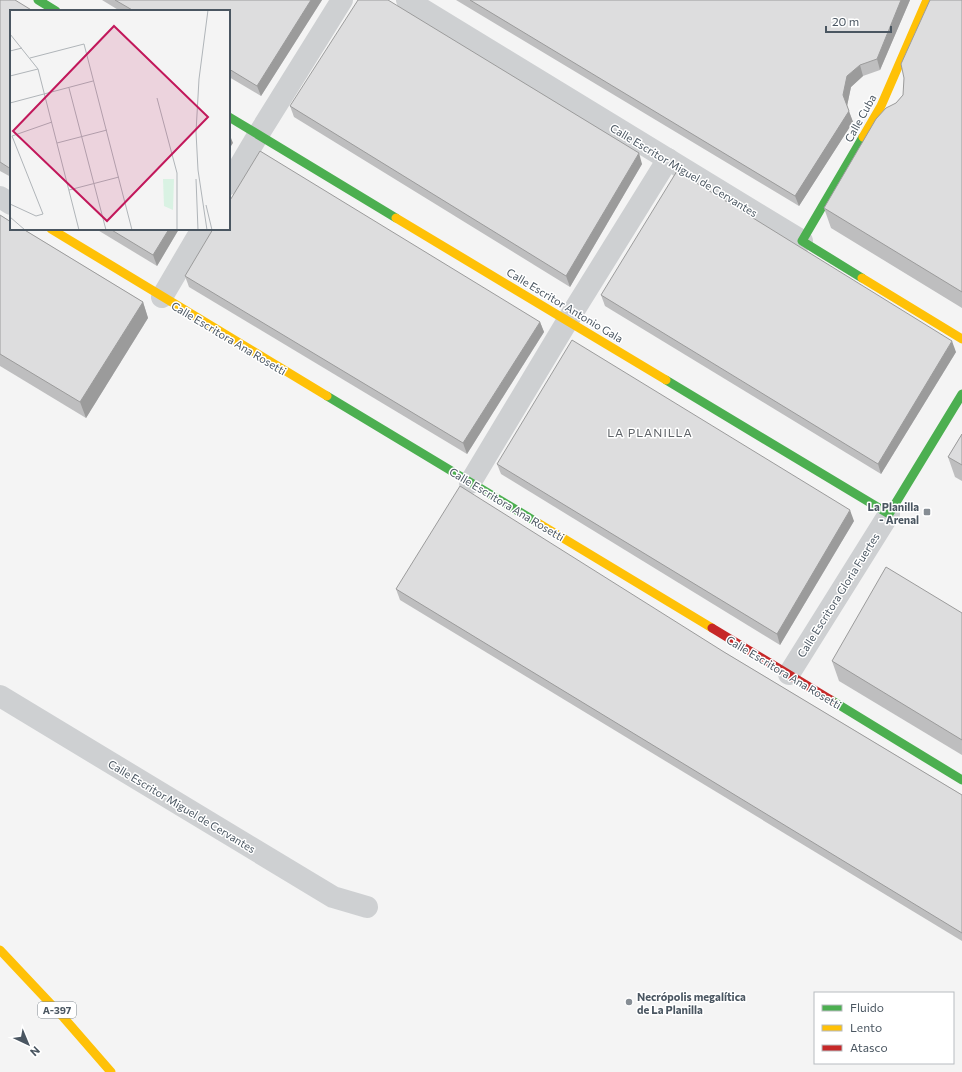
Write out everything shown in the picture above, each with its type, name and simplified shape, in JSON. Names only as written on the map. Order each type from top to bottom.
[{"type":"street","points":[[38,0],[54,10]]},
{"type":"street","points":[[230,182],[342,0]]},
{"type":"street","name":"Calle Escritor Miguel de Cervantes","points":[[407,0],[962,340]]},
{"type":"street","name":"Calle Cuba","points":[[802,241],[880,106],[927,0]]},
{"type":"street","name":"Calle Escritor Antonio Gala","points":[[230,118],[889,514]]},
{"type":"street","points":[[470,483],[568,320],[668,159]]},
{"type":"street","points":[[0,197],[10,203]]},
{"type":"street","name":"Calle Escritora Ana Rosetti","points":[[53,230],[962,780]]},
{"type":"street","points":[[162,297],[201,230]]},
{"type":"street","name":"Calle Escritora Gloria Fuertes","points":[[789,674],[962,394]]},
{"type":"street","name":"Calle Escritor Miguel de Cervantes","points":[[0,696],[333,897],[367,907]]},
{"type":"street","name":"A-397","points":[[0,950],[64,1018],[111,1072]]},
{"type":"building","points":[[0,0],[15,0],[31,10],[10,10],[10,168],[0,162]]},
{"type":"building","points":[[115,0],[311,0],[257,86],[230,70],[230,10],[132,10]]},
{"type":"building","points":[[358,0],[388,0],[639,153],[566,276],[290,106]]},
{"type":"building","points":[[470,0],[901,0],[877,59],[860,65],[847,76],[843,95],[849,111],[795,196]]},
{"type":"building","points":[[930,0],[962,0],[962,292],[824,208],[876,119],[886,108],[896,103],[903,95],[904,78],[901,64]]},
{"type":"building","points":[[260,151],[540,322],[463,443],[185,276],[212,230],[230,230],[230,200]]},
{"type":"building","points":[[677,171],[952,341],[878,464],[601,295]]},
{"type":"building","points":[[0,215],[10,221],[10,230],[25,230],[143,302],[80,402],[0,354]]},
{"type":"building","points":[[112,230],[168,230],[153,255]]},
{"type":"building","points":[[572,340],[850,510],[777,634],[497,464]]},
{"type":"building","points":[[962,434],[962,465],[948,457]]},
{"type":"building","points":[[460,486],[724,652],[962,795],[962,933],[396,589]]},
{"type":"building","points":[[886,567],[962,613],[962,740],[832,661]]},
{"type":"traffic: fast","points":[[38,0],[54,10]]},
{"type":"traffic: fast","points":[[230,118],[396,218]]},
{"type":"traffic: fast","points":[[862,278],[802,241],[863,137]]},
{"type":"traffic: fast","points":[[666,380],[889,514],[962,394]]},
{"type":"traffic: fast","points":[[327,396],[538,523]]},
{"type":"traffic: fast","points":[[831,700],[962,780]]},
{"type":"traffic: slow","points":[[863,137],[881,106],[927,0]]},
{"type":"traffic: slow","points":[[396,218],[666,380]]},
{"type":"traffic: slow","points":[[53,230],[327,396]]},
{"type":"traffic: slow","points":[[862,278],[962,339]]},
{"type":"traffic: slow","points":[[538,523],[712,628]]},
{"type":"traffic: slow","points":[[0,950],[64,1018],[111,1072]]},
{"type":"traffic: jam","points":[[712,628],[831,700]]},
{"type":"place","name":"La Planilla - Arenal","points":[[927,512]]},
{"type":"place","name":"Necrópolis megalítica de La Planilla","points":[[629,1002]]},
{"type":"district","name":"LA PLANILLA","points":[[650,432]]}]
